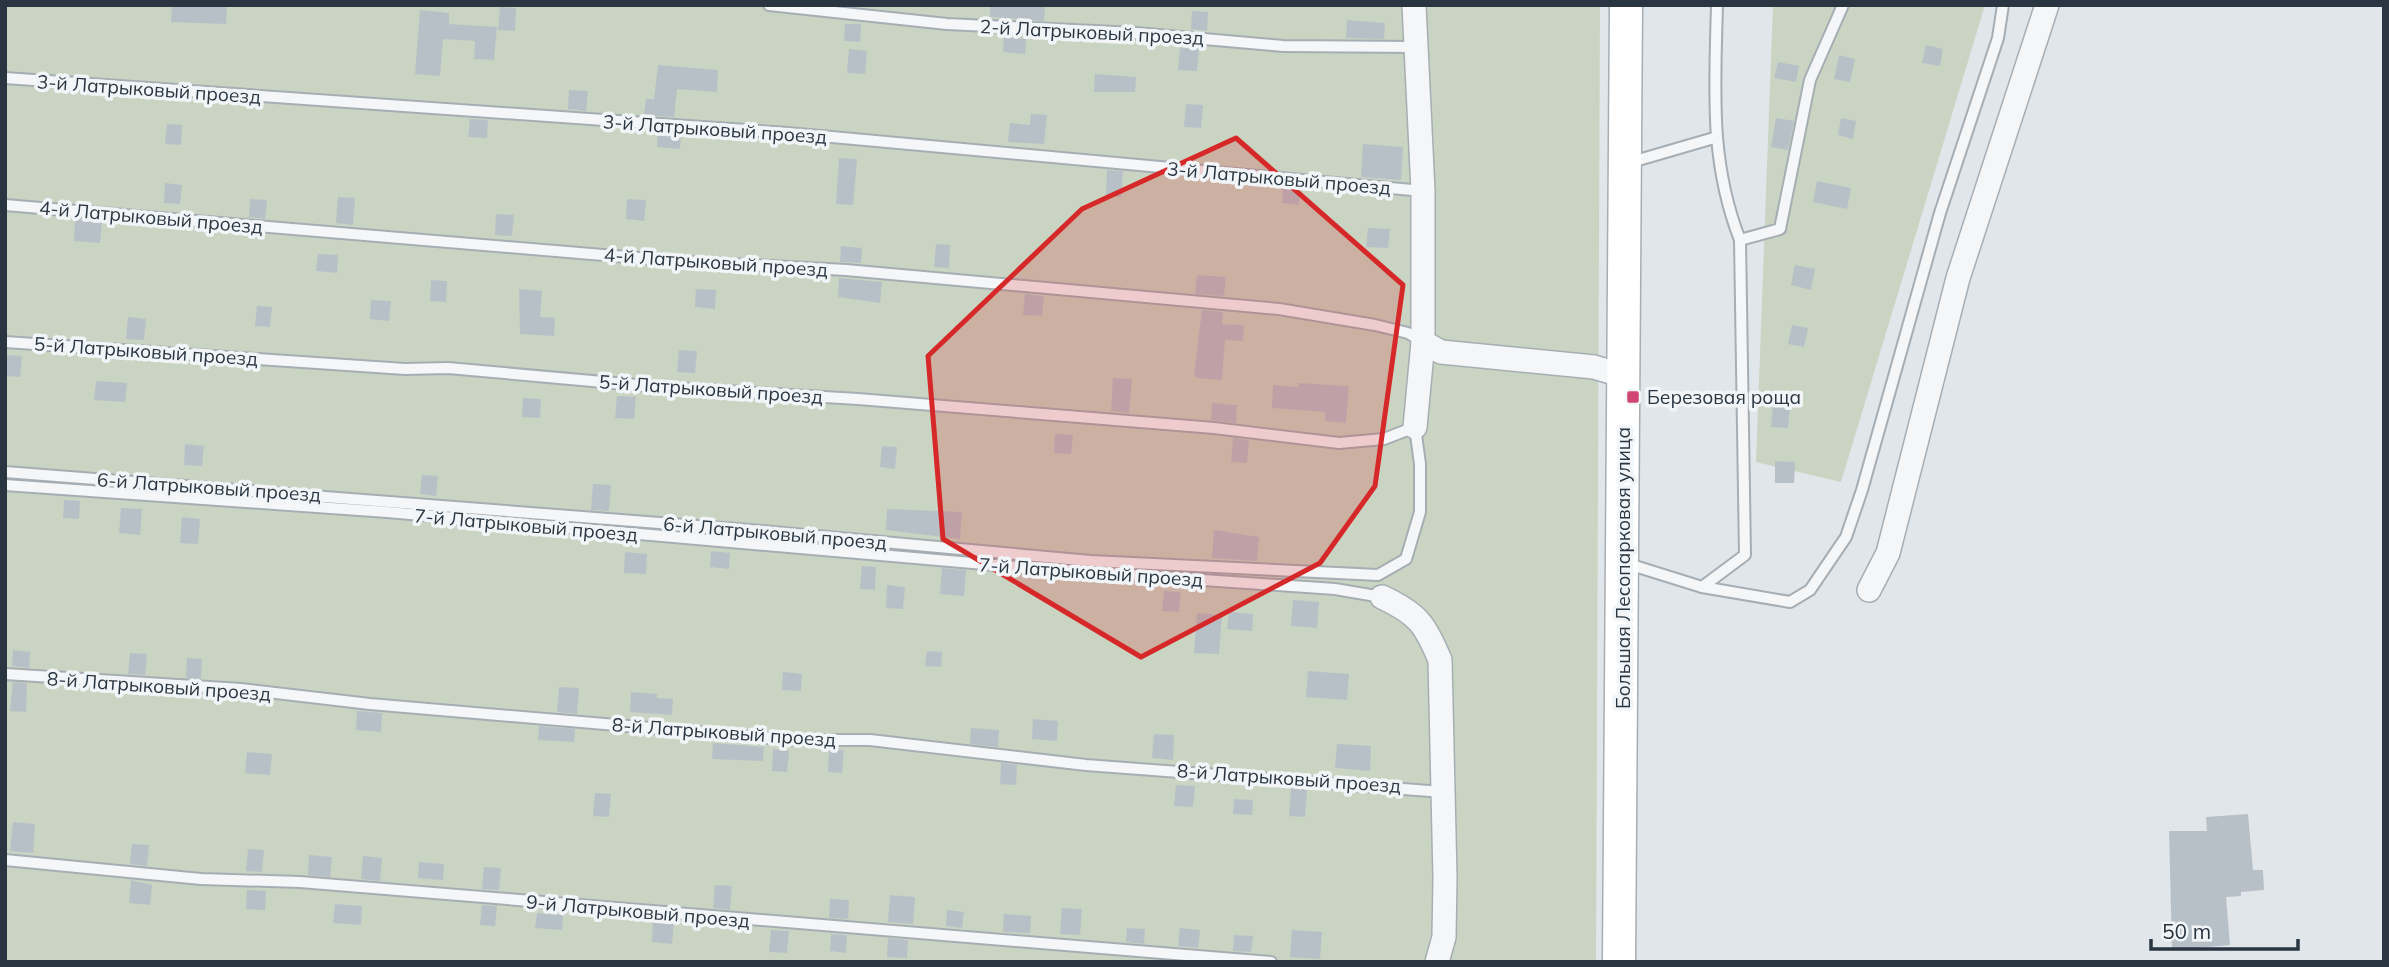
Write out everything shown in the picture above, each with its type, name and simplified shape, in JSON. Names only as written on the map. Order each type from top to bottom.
[{"type":"main road","name":"Большая Лесопарковая улица","points":[[1619,962],[1626,5]]},
{"type":"street","points":[[1414,5],[1423,191],[1423,342],[1415,427]]},
{"type":"street","points":[[1869,590],[1888,554],[1958,278],[2047,5]]},
{"type":"street","points":[[1423,342],[1441,352],[1594,367],[1624,376]]},
{"type":"street","points":[[1381,597],[1409,610],[1427,627],[1440,660],[1444,937],[1437,962]]},
{"type":"lane","name":"2-й Латрыковый проезд","points":[[769,5],[947,24],[1136,33],[1283,46],[1416,47]]},
{"type":"lane","points":[[1702,587],[1745,555],[1740,240],[1725,202],[1714,138],[1717,5]]},
{"type":"lane","points":[[1740,240],[1780,229],[1810,80],[1843,5]]},
{"type":"lane","points":[[1623,563],[1702,587],[1790,602],[1810,590],[1846,537],[1940,213],[1998,38],[2003,5]]},
{"type":"lane","name":"3-й Латрыковый проезд","points":[[5,78],[788,134],[1423,191]]},
{"type":"lane","points":[[1625,164],[1714,138]]},
{"type":"lane","name":"4-й Латрыковый проезд","points":[[5,205],[676,261],[846,270],[1265,308],[1375,325],[1408,333],[1423,342]]},
{"type":"lane","name":"5-й Латрыковый проезд","points":[[5,342],[405,369],[448,368],[659,387],[858,399],[1214,428],[1339,443],[1384,439],[1415,427]]},
{"type":"lane","name":"6-й Латрыковый проезд","points":[[5,472],[762,531],[1091,561],[1378,576],[1406,559],[1420,512],[1420,464],[1415,427]]},
{"type":"lane","name":"7-й Латрыковый проезд","points":[[5,485],[387,512],[1016,567],[1335,589],[1381,597]]},
{"type":"lane","name":"8-й Латрыковый проезд","points":[[5,674],[241,689],[370,704],[792,740],[870,740],[1086,765],[1443,792]]},
{"type":"lane","name":"9-й Латрыковый проезд","points":[[5,860],[201,878],[300,882],[1271,962]]},
{"type":"highlighted area","points":[[1236,138],[1403,285],[1375,486],[1320,563],[1141,657],[943,539],[928,356],[1082,209]]},
{"type":"green space","points":[[5,5],[1600,5],[1596,962],[5,962]]},
{"type":"green space","points":[[1773,5],[1985,5],[1841,482],[1756,462]]},
{"type":"building","points":[[172,5],[227,5],[226,24],[171,22]]},
{"type":"building","points":[[990,5],[1045,5],[1044,21],[990,17]]},
{"type":"building","points":[[500,7],[516,8],[515,31],[498,30]]},
{"type":"building","points":[[420,10],[449,13],[449,24],[497,27],[494,60],[474,59],[475,41],[443,39],[440,76],[415,74]]},
{"type":"building","points":[[1192,11],[1208,12],[1207,31],[1191,29]]},
{"type":"building","points":[[1347,20],[1385,23],[1384,39],[1346,38]]},
{"type":"building","points":[[845,24],[861,24],[860,42],[844,41]]},
{"type":"building","points":[[1004,37],[1026,39],[1025,54],[1003,52]]},
{"type":"building","points":[[1926,45],[1943,49],[1940,66],[1922,63]]},
{"type":"building","points":[[1180,48],[1199,49],[1197,71],[1178,70]]},
{"type":"building","points":[[849,49],[867,51],[865,74],[847,73]]},
{"type":"building","points":[[1839,55],[1855,59],[1850,82],[1834,79]]},
{"type":"building","points":[[1778,62],[1799,66],[1796,82],[1774,78]]},
{"type":"building","points":[[658,65],[718,70],[717,92],[677,89],[674,117],[644,115],[646,99],[654,99]]},
{"type":"building","points":[[1095,74],[1136,77],[1135,92],[1094,92]]},
{"type":"building","points":[[569,90],[588,91],[586,111],[568,109]]},
{"type":"building","points":[[1186,104],[1203,105],[1201,128],[1184,127]]},
{"type":"building","points":[[1031,114],[1047,115],[1044,144],[1008,142],[1010,123],[1030,125]]},
{"type":"building","points":[[1776,118],[1794,121],[1788,150],[1771,147]]},
{"type":"building","points":[[1841,118],[1856,121],[1853,139],[1838,135]]},
{"type":"building","points":[[470,119],[488,120],[487,138],[468,137]]},
{"type":"building","points":[[167,124],[182,125],[181,145],[165,144]]},
{"type":"building","points":[[658,132],[681,134],[680,149],[657,147]]},
{"type":"building","points":[[1363,144],[1403,147],[1401,180],[1361,177]]},
{"type":"building","points":[[839,158],[857,159],[853,205],[836,204]]},
{"type":"building","points":[[1107,170],[1123,171],[1121,197],[1106,196]]},
{"type":"building","points":[[1817,181],[1851,188],[1847,209],[1813,202]]},
{"type":"building","points":[[165,183],[182,185],[180,204],[164,203]]},
{"type":"building","points":[[1283,186],[1300,188],[1299,205],[1282,203]]},
{"type":"building","points":[[338,197],[355,198],[353,225],[336,223]]},
{"type":"building","points":[[250,199],[267,200],[265,219],[249,217]]},
{"type":"building","points":[[627,199],[646,200],[644,221],[626,219]]},
{"type":"building","points":[[496,214],[514,215],[512,236],[495,235]]},
{"type":"building","points":[[75,219],[102,221],[100,243],[74,241]]},
{"type":"building","points":[[1368,228],[1390,229],[1388,248],[1366,247]]},
{"type":"building","points":[[936,244],[950,245],[949,268],[934,267]]},
{"type":"building","points":[[841,246],[862,248],[861,263],[840,262]]},
{"type":"building","points":[[318,254],[338,255],[337,273],[316,271]]},
{"type":"building","points":[[1795,265],[1815,269],[1811,290],[1791,285]]},
{"type":"building","points":[[1197,275],[1226,277],[1224,296],[1195,294]]},
{"type":"building","points":[[839,278],[882,282],[880,303],[838,297]]},
{"type":"building","points":[[431,280],[447,281],[446,302],[430,301]]},
{"type":"building","points":[[519,289],[542,291],[540,317],[555,318],[554,336],[520,334]]},
{"type":"building","points":[[696,289],[716,290],[715,309],[695,307]]},
{"type":"building","points":[[1025,294],[1044,296],[1042,316],[1023,315]]},
{"type":"building","points":[[371,300],[391,301],[389,321],[370,319]]},
{"type":"building","points":[[257,306],[272,307],[270,327],[255,326]]},
{"type":"building","points":[[1202,310],[1223,312],[1222,324],[1244,325],[1243,341],[1225,340],[1222,380],[1197,378],[1194,374]]},
{"type":"building","points":[[128,317],[146,319],[144,340],[126,339]]},
{"type":"building","points":[[1792,325],[1808,328],[1804,347],[1788,344]]},
{"type":"building","points":[[679,350],[697,351],[695,373],[677,372]]},
{"type":"building","points":[[5,355],[22,356],[20,377],[5,376]]},
{"type":"building","points":[[1113,378],[1132,379],[1129,413],[1111,411]]},
{"type":"building","points":[[96,381],[127,383],[125,402],[94,400]]},
{"type":"building","points":[[1298,383],[1349,386],[1346,423],[1325,421],[1325,412],[1272,408],[1273,385],[1298,387]]},
{"type":"building","points":[[617,396],[636,397],[634,419],[615,418]]},
{"type":"building","points":[[523,398],[541,399],[540,418],[522,417]]},
{"type":"building","points":[[1212,403],[1237,405],[1236,423],[1211,420]]},
{"type":"building","points":[[1773,404],[1790,405],[1788,428],[1771,427]]},
{"type":"building","points":[[1055,434],[1073,435],[1071,454],[1054,453]]},
{"type":"building","points":[[1233,438],[1249,440],[1247,463],[1231,462]]},
{"type":"building","points":[[185,444],[204,446],[202,466],[184,465]]},
{"type":"building","points":[[882,446],[897,447],[895,469],[880,467]]},
{"type":"building","points":[[1775,461],[1795,462],[1794,483],[1775,483]]},
{"type":"building","points":[[422,475],[438,476],[436,496],[420,494]]},
{"type":"building","points":[[593,484],[611,485],[609,511],[591,510]]},
{"type":"building","points":[[64,500],[80,501],[79,519],[63,518]]},
{"type":"building","points":[[121,508],[142,509],[140,535],[119,533]]},
{"type":"building","points":[[887,509],[962,512],[960,539],[886,530]]},
{"type":"building","points":[[182,517],[200,519],[198,544],[180,543]]},
{"type":"building","points":[[1214,530],[1259,537],[1257,561],[1212,558]]},
{"type":"building","points":[[711,551],[730,553],[729,569],[710,567]]},
{"type":"building","points":[[625,552],[647,554],[646,574],[624,573]]},
{"type":"building","points":[[862,566],[876,567],[875,590],[860,589]]},
{"type":"building","points":[[942,568],[966,570],[964,596],[940,594]]},
{"type":"building","points":[[887,585],[905,587],[903,609],[886,608]]},
{"type":"building","points":[[1164,591],[1181,592],[1179,612],[1162,611]]},
{"type":"building","points":[[1293,600],[1319,602],[1317,628],[1291,626]]},
{"type":"building","points":[[1229,612],[1253,614],[1252,631],[1227,629]]},
{"type":"building","points":[[1197,613],[1222,615],[1219,654],[1194,653]]},
{"type":"building","points":[[13,650],[30,652],[29,668],[12,666]]},
{"type":"building","points":[[927,651],[942,652],[941,667],[925,666]]},
{"type":"building","points":[[130,653],[147,654],[145,675],[128,674]]},
{"type":"building","points":[[187,658],[202,659],[201,679],[186,678]]},
{"type":"building","points":[[1308,671],[1349,674],[1347,700],[1306,697]]},
{"type":"building","points":[[783,672],[802,674],[801,691],[782,690]]},
{"type":"building","points":[[13,682],[27,683],[26,712],[10,711]]},
{"type":"building","points":[[559,687],[579,688],[577,714],[557,712]]},
{"type":"building","points":[[631,692],[657,694],[657,698],[673,699],[672,715],[630,712]]},
{"type":"building","points":[[357,711],[382,713],[381,732],[356,730]]},
{"type":"building","points":[[1033,719],[1058,721],[1057,741],[1032,739]]},
{"type":"building","points":[[539,726],[575,729],[574,742],[538,740]]},
{"type":"building","points":[[971,728],[999,730],[998,747],[970,744]]},
{"type":"building","points":[[1154,734],[1174,735],[1173,760],[1152,758]]},
{"type":"building","points":[[713,743],[764,747],[763,761],[712,759]]},
{"type":"building","points":[[1337,744],[1371,746],[1370,771],[1335,768]]},
{"type":"building","points":[[773,749],[789,751],[787,772],[772,771]]},
{"type":"building","points":[[829,749],[844,750],[842,773],[828,772]]},
{"type":"building","points":[[247,752],[272,754],[270,775],[245,773]]},
{"type":"building","points":[[1001,763],[1017,765],[1016,785],[1000,784]]},
{"type":"building","points":[[1176,785],[1195,786],[1193,807],[1174,806]]},
{"type":"building","points":[[1291,788],[1307,790],[1305,817],[1289,816]]},
{"type":"building","points":[[595,793],[611,794],[609,817],[593,816]]},
{"type":"building","points":[[1234,799],[1253,800],[1252,815],[1233,814]]},
{"type":"building","points":[[2248,814],[2253,870],[2263,870],[2264,890],[2241,892],[2241,896],[2226,897],[2230,945],[2172,950],[2169,831],[2207,831],[2206,817]]},
{"type":"building","points":[[13,822],[35,824],[33,853],[10,851]]},
{"type":"building","points":[[132,844],[149,845],[147,866],[130,864]]},
{"type":"building","points":[[248,849],[264,850],[262,872],[246,871]]},
{"type":"building","points":[[309,855],[332,857],[330,877],[308,875]]},
{"type":"building","points":[[363,856],[382,858],[380,881],[361,879]]},
{"type":"building","points":[[419,862],[444,864],[443,880],[418,878]]},
{"type":"building","points":[[484,867],[501,868],[499,890],[482,889]]},
{"type":"building","points":[[131,880],[152,885],[150,905],[129,903]]},
{"type":"building","points":[[715,885],[732,886],[730,910],[713,908]]},
{"type":"building","points":[[247,890],[266,891],[265,910],[246,909]]},
{"type":"building","points":[[890,895],[915,897],[913,924],[888,922]]},
{"type":"building","points":[[830,899],[849,900],[848,919],[829,918]]},
{"type":"building","points":[[335,904],[362,906],[361,925],[333,923]]},
{"type":"building","points":[[482,905],[497,906],[495,926],[480,925]]},
{"type":"building","points":[[1062,908],[1082,909],[1080,935],[1060,934]]},
{"type":"building","points":[[947,910],[964,912],[962,928],[946,926]]},
{"type":"building","points":[[537,913],[563,915],[562,930],[535,928]]},
{"type":"building","points":[[1004,914],[1031,916],[1030,933],[1003,932]]},
{"type":"building","points":[[653,921],[674,922],[672,944],[652,942]]},
{"type":"building","points":[[1127,928],[1145,929],[1144,944],[1126,942]]},
{"type":"building","points":[[1180,928],[1200,930],[1198,948],[1178,946]]},
{"type":"building","points":[[771,930],[789,931],[787,953],[769,952]]},
{"type":"building","points":[[1292,930],[1322,932],[1320,959],[1290,957]]},
{"type":"building","points":[[831,934],[847,935],[846,953],[830,951]]},
{"type":"building","points":[[1234,935],[1253,936],[1251,952],[1233,951]]},
{"type":"building","points":[[888,938],[908,940],[907,958],[887,957]]},
{"type":"place","name":"Березовая роща","points":[[1633,397]]}]
